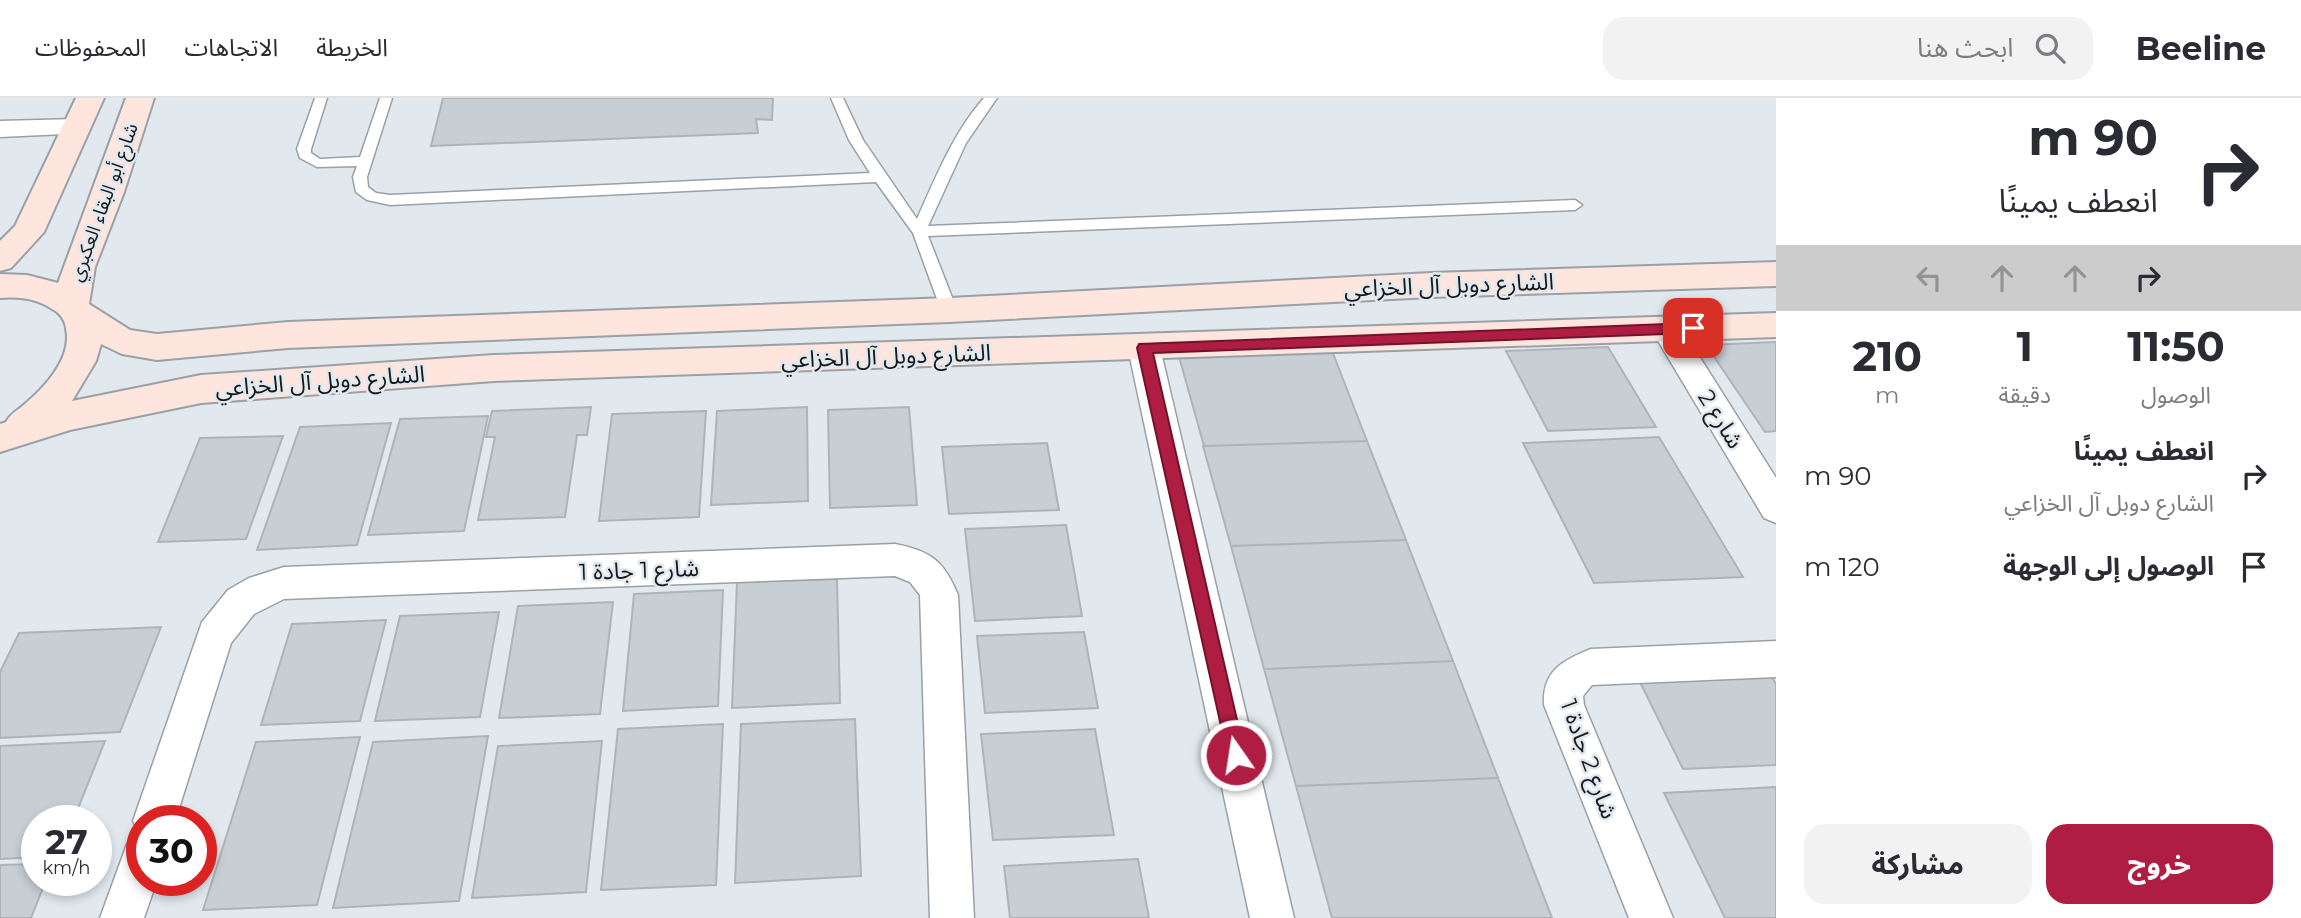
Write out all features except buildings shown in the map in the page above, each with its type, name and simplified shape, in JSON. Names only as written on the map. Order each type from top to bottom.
[{"type":"main road","points":[[0,260],[28,232],[90,98]]},
{"type":"main road","name":"شارع أبو البقاء العكبري","points":[[2,439],[32,419],[61,392],[79,364],[85,338],[72,291],[78,266],[104,206],[140,98]]},
{"type":"main road","name":"الشارع دوبل آل الخزاعي","points":[[0,286],[39,288],[65,299],[76,311],[122,341],[156,347],[288,335],[949,310],[1431,285],[1776,274]]},
{"type":"main road","points":[[1431,285],[1418,296],[1418,308],[1426,318],[1455,337]]},
{"type":"main road","points":[[1338,289],[1354,299],[1368,318],[1368,328],[1361,340]]},
{"type":"main road","name":"الشارع دوبل آل الخزاعي","points":[[2,439],[68,416],[201,389],[494,368],[1144,348],[1776,324]]},
{"type":"street","points":[[0,129],[77,127]]},
{"type":"street","name":"شارع 2","points":[[1666,329],[1776,508]]},
{"type":"street","points":[[1144,348],[1272,918]]},
{"type":"street","name":"شارع 1 جادة 1","points":[[159,805],[215,634],[241,602],[261,590],[284,583],[895,560],[911,562],[925,570],[934,582],[939,596],[952,918]]},
{"type":"street","name":"شارع 2 جادة 1","points":[[1651,918],[1564,705],[1563,691],[1578,672],[1591,667],[1776,659]]},
{"type":"street","points":[[122,918],[129,896]]},
{"type":"lane","points":[[321,98],[304,149],[305,155],[317,163],[366,161]]},
{"type":"lane","points":[[386,98],[360,177],[361,189],[372,197],[390,200],[880,177]]},
{"type":"lane","points":[[837,98],[856,140],[919,231],[949,310]]},
{"type":"lane","points":[[919,231],[950,163],[981,107],[991,98]]},
{"type":"lane","points":[[919,231],[1575,205]]},
{"type":"route","points":[[1236,755],[1144,348],[1693,328]]}]
